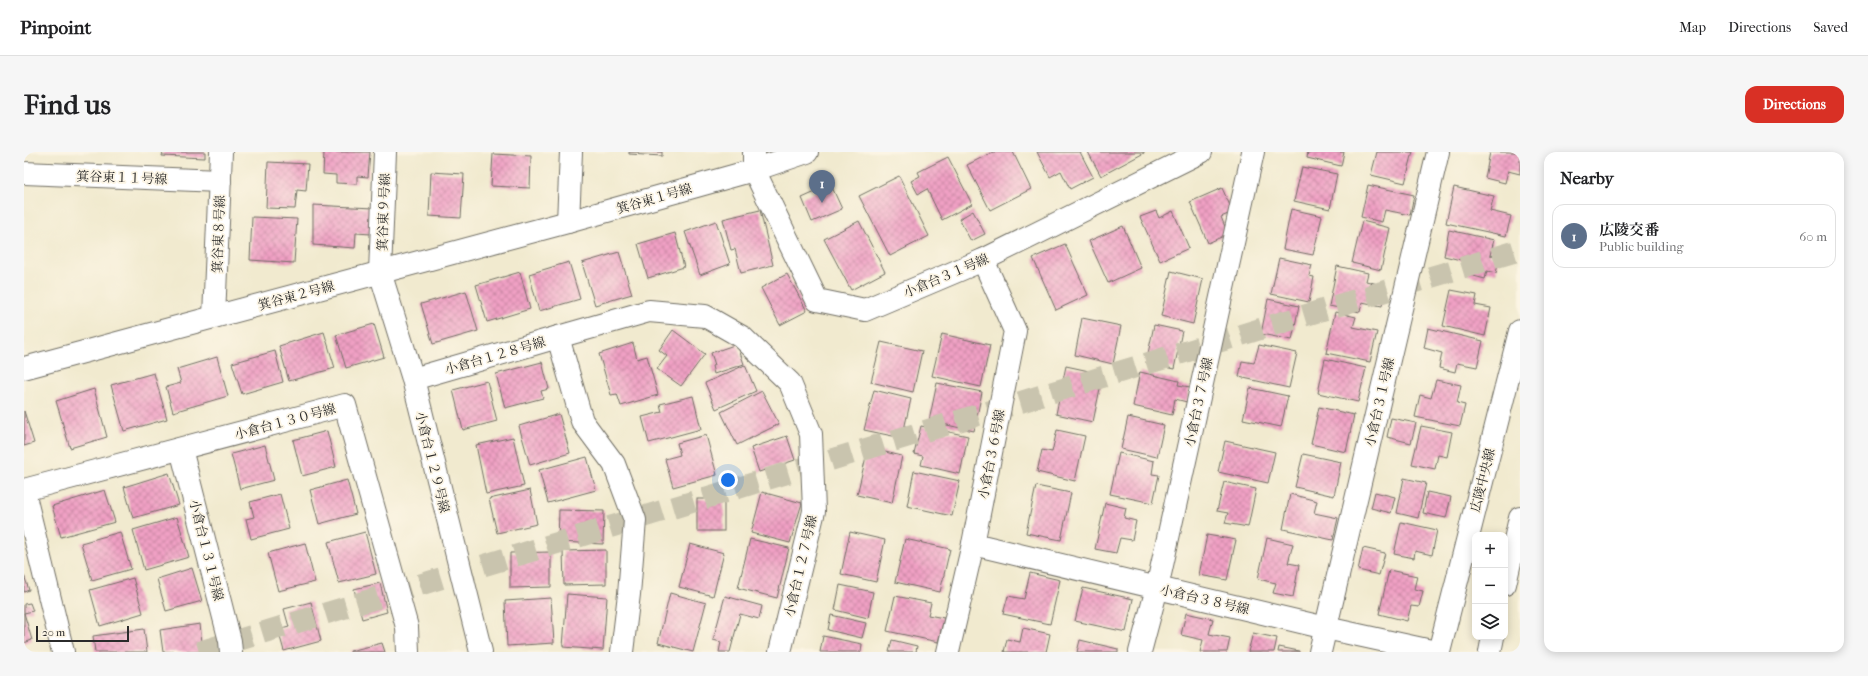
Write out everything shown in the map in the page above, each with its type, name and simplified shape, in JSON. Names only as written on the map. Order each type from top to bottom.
[{"type":"street","name":"箕谷東８号線","points":[[214,317],[221,152]]},
{"type":"street","name":"箕谷東９号線","points":[[380,272],[385,152]]},
{"type":"street","points":[[568,222],[571,152]]},
{"type":"street","name":"箕谷東１号線","points":[[568,222],[754,161],[807,152]]},
{"type":"street","name":"小倉台３１号線","points":[[754,161],[817,300],[865,310],[983,260],[1200,152]]},
{"type":"street","name":"小倉台３７号線","points":[[1140,652],[1156,588],[1253,152]]},
{"type":"street","name":"小倉台３１号線","points":[[1320,652],[1438,152]]},
{"type":"street","name":"箕谷東１１号線","points":[[24,174],[220,181]]},
{"type":"street","name":"箕谷東２号線","points":[[24,368],[568,222]]},
{"type":"street","name":"小倉台３６号線","points":[[948,652],[974,544],[1015,331],[983,260]]},
{"type":"street","name":"小倉台１２９号線","points":[[380,272],[413,379],[481,652]]},
{"type":"street","name":"小倉台１２７号線","points":[[558,337],[649,311],[705,316],[742,337],[790,383],[811,434],[814,511],[780,652]]},
{"type":"street","name":"広陵中央線","points":[[1438,652],[1520,331]]},
{"type":"street","name":"小倉台１２８号線","points":[[413,379],[558,337],[582,421],[614,464],[635,520],[629,594],[622,652]]},
{"type":"street","name":"小倉台１３０号線","points":[[63,652],[24,491],[345,405],[407,627],[408,652]]},
{"type":"street","name":"小倉台１３１号線","points":[[181,449],[230,641],[231,652]]},
{"type":"street","points":[[1508,571],[1520,518]]},
{"type":"street","name":"小倉台３８号線","points":[[974,544],[1326,628],[1438,652]]},
{"type":"street","points":[[1490,652],[1492,640]]},
{"type":"building","points":[[163,152],[205,152],[205,158],[162,156]]},
{"type":"building","points":[[324,152],[370,152],[368,177],[357,176],[357,184],[336,183],[336,175],[323,174]]},
{"type":"building","points":[[629,152],[662,152],[662,156],[629,154]]},
{"type":"building","points":[[993,152],[1013,152],[1031,189],[990,210],[967,165]]},
{"type":"building","points":[[1037,152],[1080,152],[1093,177],[1070,189],[1061,171],[1050,177]]},
{"type":"building","points":[[1088,152],[1144,152],[1144,153],[1101,176]]},
{"type":"building","points":[[1308,152],[1344,152],[1341,166],[1307,158]]},
{"type":"building","points":[[1377,152],[1413,152],[1405,183],[1371,175]]},
{"type":"building","points":[[1490,152],[1520,152],[1520,174],[1508,171],[1505,183],[1485,178]]},
{"type":"building","points":[[493,154],[531,156],[530,188],[491,186]]},
{"type":"building","points":[[948,157],[972,204],[942,220],[927,189],[918,194],[911,181],[920,176],[918,172]]},
{"type":"building","points":[[268,162],[308,164],[306,191],[297,190],[295,209],[266,208]]},
{"type":"building","points":[[1302,167],[1337,174],[1330,209],[1294,201]]},
{"type":"building","points":[[431,172],[464,174],[461,218],[429,216]]},
{"type":"building","points":[[899,176],[929,236],[890,256],[859,196]]},
{"type":"building","points":[[831,185],[842,209],[812,222],[802,198]]},
{"type":"building","points":[[1368,185],[1414,195],[1410,215],[1385,210],[1382,222],[1361,217]]},
{"type":"building","points":[[1454,187],[1494,196],[1490,211],[1511,216],[1506,236],[1446,223]]},
{"type":"building","points":[[1222,188],[1233,212],[1221,217],[1228,234],[1208,243],[1190,202]]},
{"type":"building","points":[[313,205],[373,208],[371,234],[356,233],[355,248],[313,245]]},
{"type":"building","points":[[1291,209],[1322,216],[1313,255],[1283,249]]},
{"type":"building","points":[[760,210],[773,265],[741,273],[735,249],[731,250],[723,219]]},
{"type":"building","points":[[973,211],[985,234],[971,241],[959,219]]},
{"type":"building","points":[[1156,211],[1159,218],[1173,211],[1189,248],[1160,261],[1140,217]]},
{"type":"building","points":[[252,217],[297,219],[294,263],[250,260]]},
{"type":"building","points":[[716,221],[730,264],[700,275],[685,232]]},
{"type":"building","points":[[859,221],[885,272],[851,290],[824,239]]},
{"type":"building","points":[[1362,221],[1390,228],[1381,270],[1352,263]]},
{"type":"building","points":[[1123,226],[1141,268],[1108,283],[1089,241]]},
{"type":"building","points":[[1449,230],[1494,240],[1490,255],[1500,257],[1496,273],[1487,271],[1485,279],[1466,274],[1469,262],[1444,256]]},
{"type":"building","points":[[675,233],[684,267],[648,278],[638,244]]},
{"type":"building","points":[[1065,244],[1088,295],[1056,310],[1033,258]]},
{"type":"building","points":[[619,252],[632,294],[595,305],[582,263]]},
{"type":"building","points":[[1279,258],[1312,265],[1309,276],[1314,277],[1309,302],[1271,294]]},
{"type":"building","points":[[569,262],[580,299],[539,311],[529,274]]},
{"type":"building","points":[[1337,266],[1368,273],[1366,281],[1386,286],[1382,306],[1362,302],[1360,312],[1329,306]]},
{"type":"building","points":[[1171,271],[1203,279],[1193,324],[1161,316]]},
{"type":"building","points":[[520,272],[530,309],[487,322],[476,285]]},
{"type":"building","points":[[787,274],[807,311],[780,325],[761,288]]},
{"type":"building","points":[[1451,290],[1477,295],[1475,305],[1491,308],[1485,336],[1443,326]]},
{"type":"building","points":[[466,291],[478,331],[433,344],[421,304]]},
{"type":"building","points":[[1268,299],[1299,306],[1292,340],[1261,334]]},
{"type":"building","points":[[1335,312],[1356,317],[1353,327],[1377,332],[1370,362],[1326,353]]},
{"type":"building","points":[[1082,318],[1121,326],[1113,364],[1075,355]]},
{"type":"building","points":[[374,324],[384,357],[346,368],[336,335]]},
{"type":"building","points":[[1154,325],[1182,331],[1174,369],[1146,363]]},
{"type":"building","points":[[1428,328],[1483,341],[1477,367],[1457,363],[1455,372],[1439,368],[1442,353],[1424,348]]},
{"type":"building","points":[[673,330],[705,354],[681,386],[657,369],[667,356],[659,350]]},
{"type":"building","points":[[324,332],[335,368],[289,381],[279,346]]},
{"type":"building","points":[[942,334],[990,345],[981,387],[932,376]]},
{"type":"building","points":[[881,342],[922,351],[913,392],[871,382]]},
{"type":"building","points":[[633,343],[637,359],[647,356],[658,395],[621,406],[617,394],[611,395],[599,354]]},
{"type":"building","points":[[737,344],[744,364],[714,374],[712,366],[715,365],[711,353]]},
{"type":"building","points":[[1259,345],[1297,353],[1289,388],[1239,377],[1242,361],[1254,363]]},
{"type":"building","points":[[275,351],[283,382],[242,394],[232,363]]},
{"type":"building","points":[[217,357],[228,396],[173,412],[166,387],[181,383],[177,369]]},
{"type":"building","points":[[1325,359],[1366,368],[1358,402],[1318,393]]},
{"type":"building","points":[[542,362],[549,389],[541,391],[543,398],[505,408],[496,374]]},
{"type":"building","points":[[745,365],[756,391],[716,409],[705,383]]},
{"type":"building","points":[[1066,366],[1103,374],[1093,422],[1056,414]]},
{"type":"building","points":[[1140,372],[1179,381],[1178,385],[1190,387],[1187,402],[1175,399],[1172,415],[1133,406]]},
{"type":"building","points":[[154,373],[167,419],[124,431],[111,385]]},
{"type":"building","points":[[1436,380],[1461,385],[1457,403],[1465,405],[1460,426],[1415,417],[1420,395],[1431,398]]},
{"type":"building","points":[[487,381],[497,421],[463,430],[453,390]]},
{"type":"building","points":[[937,383],[982,392],[974,431],[929,421]]},
{"type":"building","points":[[1250,388],[1288,396],[1281,427],[1243,419]]},
{"type":"building","points":[[94,389],[107,437],[70,448],[56,401]]},
{"type":"building","points":[[874,390],[911,399],[902,438],[864,430]]},
{"type":"building","points":[[762,391],[779,424],[737,445],[721,412]]},
{"type":"building","points":[[693,396],[701,429],[649,443],[642,417],[662,412],[660,404]]},
{"type":"building","points":[[1319,407],[1354,415],[1346,452],[1311,444]]},
{"type":"building","points":[[24,411],[34,443],[24,446]]},
{"type":"building","points":[[559,414],[570,453],[530,465],[519,426]]},
{"type":"building","points":[[1128,417],[1164,425],[1157,457],[1121,449]]},
{"type":"building","points":[[1391,418],[1416,423],[1411,443],[1387,437]]},
{"type":"building","points":[[921,426],[968,436],[960,474],[921,465],[923,456],[914,454]]},
{"type":"building","points":[[1421,426],[1452,432],[1447,457],[1438,455],[1435,469],[1412,464]]},
{"type":"building","points":[[1057,430],[1085,436],[1075,481],[1037,472],[1042,450],[1052,452]]},
{"type":"building","points":[[327,431],[336,467],[302,476],[293,440]]},
{"type":"building","points":[[706,435],[717,475],[673,487],[665,459],[680,455],[677,443]]},
{"type":"building","points":[[787,436],[795,460],[759,472],[751,448]]},
{"type":"building","points":[[513,437],[524,486],[486,494],[476,445]]},
{"type":"building","points":[[1225,441],[1275,452],[1268,483],[1218,472]]},
{"type":"building","points":[[265,445],[274,480],[240,489],[231,454]]},
{"type":"building","points":[[868,448],[902,456],[892,503],[857,495]]},
{"type":"building","points":[[1119,453],[1154,461],[1152,474],[1159,475],[1153,503],[1110,494]]},
{"type":"building","points":[[1303,454],[1341,462],[1334,496],[1295,487]]},
{"type":"building","points":[[587,457],[596,490],[548,503],[539,470]]},
{"type":"building","points":[[914,471],[960,481],[952,516],[907,506]]},
{"type":"building","points":[[169,473],[179,505],[133,518],[124,487]]},
{"type":"building","points":[[1404,478],[1426,483],[1418,518],[1397,513]]},
{"type":"building","points":[[347,480],[356,514],[319,524],[310,490]]},
{"type":"building","points":[[1224,482],[1256,489],[1248,527],[1225,523],[1228,513],[1217,511]]},
{"type":"building","points":[[1036,486],[1071,493],[1061,540],[1026,533]]},
{"type":"building","points":[[105,490],[115,522],[61,537],[52,506]]},
{"type":"building","points":[[530,490],[537,524],[497,533],[489,499]]},
{"type":"building","points":[[762,492],[802,503],[790,543],[751,533]]},
{"type":"building","points":[[1375,492],[1395,497],[1391,513],[1371,508]]},
{"type":"building","points":[[1427,492],[1451,497],[1446,518],[1423,513]]},
{"type":"building","points":[[280,494],[289,529],[251,539],[246,519],[254,517],[250,502]]},
{"type":"building","points":[[1290,494],[1317,501],[1314,513],[1338,518],[1333,540],[1283,529]]},
{"type":"building","points":[[697,499],[724,499],[724,531],[697,531]]},
{"type":"building","points":[[1105,503],[1126,508],[1124,518],[1136,521],[1132,540],[1120,538],[1116,553],[1095,549]]},
{"type":"building","points":[[559,510],[604,511],[603,544],[558,542]]},
{"type":"building","points":[[177,517],[189,557],[144,570],[133,530]]},
{"type":"building","points":[[1401,522],[1437,530],[1432,555],[1415,551],[1414,558],[1394,554]]},
{"type":"building","points":[[120,532],[131,569],[92,580],[81,543]]},
{"type":"building","points":[[365,532],[376,574],[339,583],[328,542]]},
{"type":"building","points":[[850,532],[885,540],[876,582],[841,574]]},
{"type":"building","points":[[1207,535],[1236,540],[1227,580],[1199,575]]},
{"type":"building","points":[[1267,538],[1293,544],[1288,563],[1299,565],[1293,597],[1273,593],[1276,583],[1258,579]]},
{"type":"building","points":[[750,539],[789,548],[777,598],[738,588]]},
{"type":"building","points":[[905,539],[950,549],[940,592],[895,582]]},
{"type":"building","points":[[305,543],[315,582],[278,591],[268,553]]},
{"type":"building","points":[[690,544],[724,553],[713,596],[679,587]]},
{"type":"building","points":[[1363,548],[1385,553],[1379,575],[1358,570]]},
{"type":"building","points":[[606,550],[606,584],[564,585],[563,551]]},
{"type":"building","points":[[551,552],[551,587],[510,588],[510,553]]},
{"type":"building","points":[[192,568],[202,601],[166,611],[157,579]]},
{"type":"building","points":[[1389,570],[1417,576],[1414,589],[1423,591],[1419,607],[1411,606],[1407,621],[1379,614]]},
{"type":"building","points":[[1030,573],[1060,580],[1050,624],[1003,614],[1008,596],[1024,599]]},
{"type":"building","points":[[24,575],[29,590],[24,592]]},
{"type":"building","points":[[133,578],[143,613],[100,626],[90,590]]},
{"type":"building","points":[[380,583],[387,612],[362,619],[354,589]]},
{"type":"building","points":[[840,585],[873,592],[868,618],[835,610]]},
{"type":"building","points":[[1083,588],[1133,599],[1126,632],[1075,621]]},
{"type":"building","points":[[670,593],[706,603],[693,652],[658,643]]},
{"type":"building","points":[[567,594],[607,597],[603,650],[563,647]]},
{"type":"building","points":[[725,596],[762,606],[759,619],[740,614],[730,652],[719,652],[721,642],[713,640]]},
{"type":"building","points":[[895,596],[931,603],[928,615],[944,618],[938,642],[887,631]]},
{"type":"building","points":[[551,598],[554,643],[507,646],[505,601]]},
{"type":"building","points":[[311,602],[321,641],[284,651],[278,630],[289,627],[284,609]]},
{"type":"building","points":[[30,603],[33,611],[24,613],[24,604]]},
{"type":"building","points":[[24,613],[32,640],[24,643]]},
{"type":"building","points":[[1186,613],[1213,619],[1209,634],[1230,638],[1227,652],[1200,652],[1203,640],[1181,635]]},
{"type":"building","points":[[831,615],[866,623],[862,638],[828,630]]},
{"type":"building","points":[[200,624],[203,652],[163,652],[160,630]]},
{"type":"building","points":[[1023,628],[1050,634],[1046,652],[1004,652],[1007,639],[1020,642]]},
{"type":"building","points":[[144,629],[147,652],[95,652],[93,636]]},
{"type":"building","points":[[1253,633],[1277,638],[1274,652],[1248,652]]},
{"type":"building","points":[[823,636],[862,644],[861,652],[820,652]]},
{"type":"building","points":[[892,640],[917,646],[916,652],[889,652]]},
{"type":"building","points":[[1080,640],[1118,649],[1118,652],[1077,652]]},
{"type":"building","points":[[382,643],[385,652],[350,652],[350,651]]},
{"type":"building","points":[[1279,647],[1299,651],[1299,652],[1278,652]]},
{"type":"tunnel","points":[[199,652],[1520,250]]},
{"type":"place","name":"広陵交番","points":[[822,203]]}]
